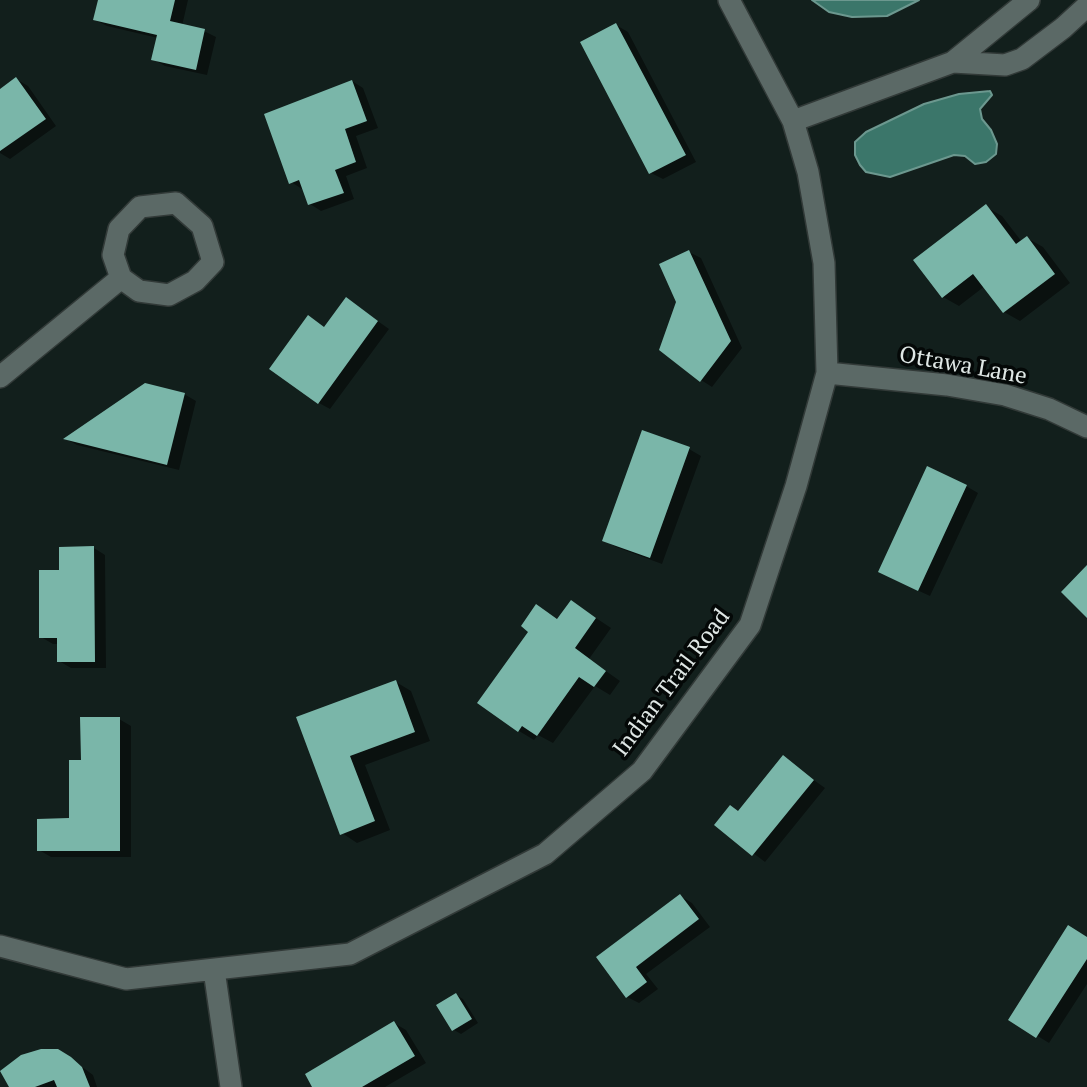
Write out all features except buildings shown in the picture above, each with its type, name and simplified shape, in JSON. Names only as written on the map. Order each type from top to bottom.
[{"type":"street","name":"Indian Trail Road","points":[[0,946],[126,979],[350,954],[545,854],[642,771],[750,625],[796,486],[827,373],[824,263],[813,194],[793,121],[729,0]]},
{"type":"street","points":[[793,121],[953,62],[1029,0]]},
{"type":"street","points":[[953,62],[1005,65],[1022,59],[1087,6]]},
{"type":"street","points":[[176,202],[202,226],[213,262],[195,281],[169,295],[139,291],[121,278],[113,255],[119,229],[140,208],[176,202]]},
{"type":"street","points":[[0,377],[121,278]]},
{"type":"street","name":"Ottawa Lane","points":[[827,373],[947,385],[1005,395],[1049,409],[1087,427]]},
{"type":"street","points":[[214,970],[231,1087]]},
{"type":"shaded area","points":[[812,0],[919,0],[887,16],[852,17],[829,12]]},
{"type":"shaded area","points":[[990,91],[992,95],[980,109],[982,119],[997,144],[996,154],[986,162],[975,164],[965,156],[954,155],[890,177],[866,172],[860,165],[855,155],[855,142],[866,132],[924,104],[959,94]]}]
